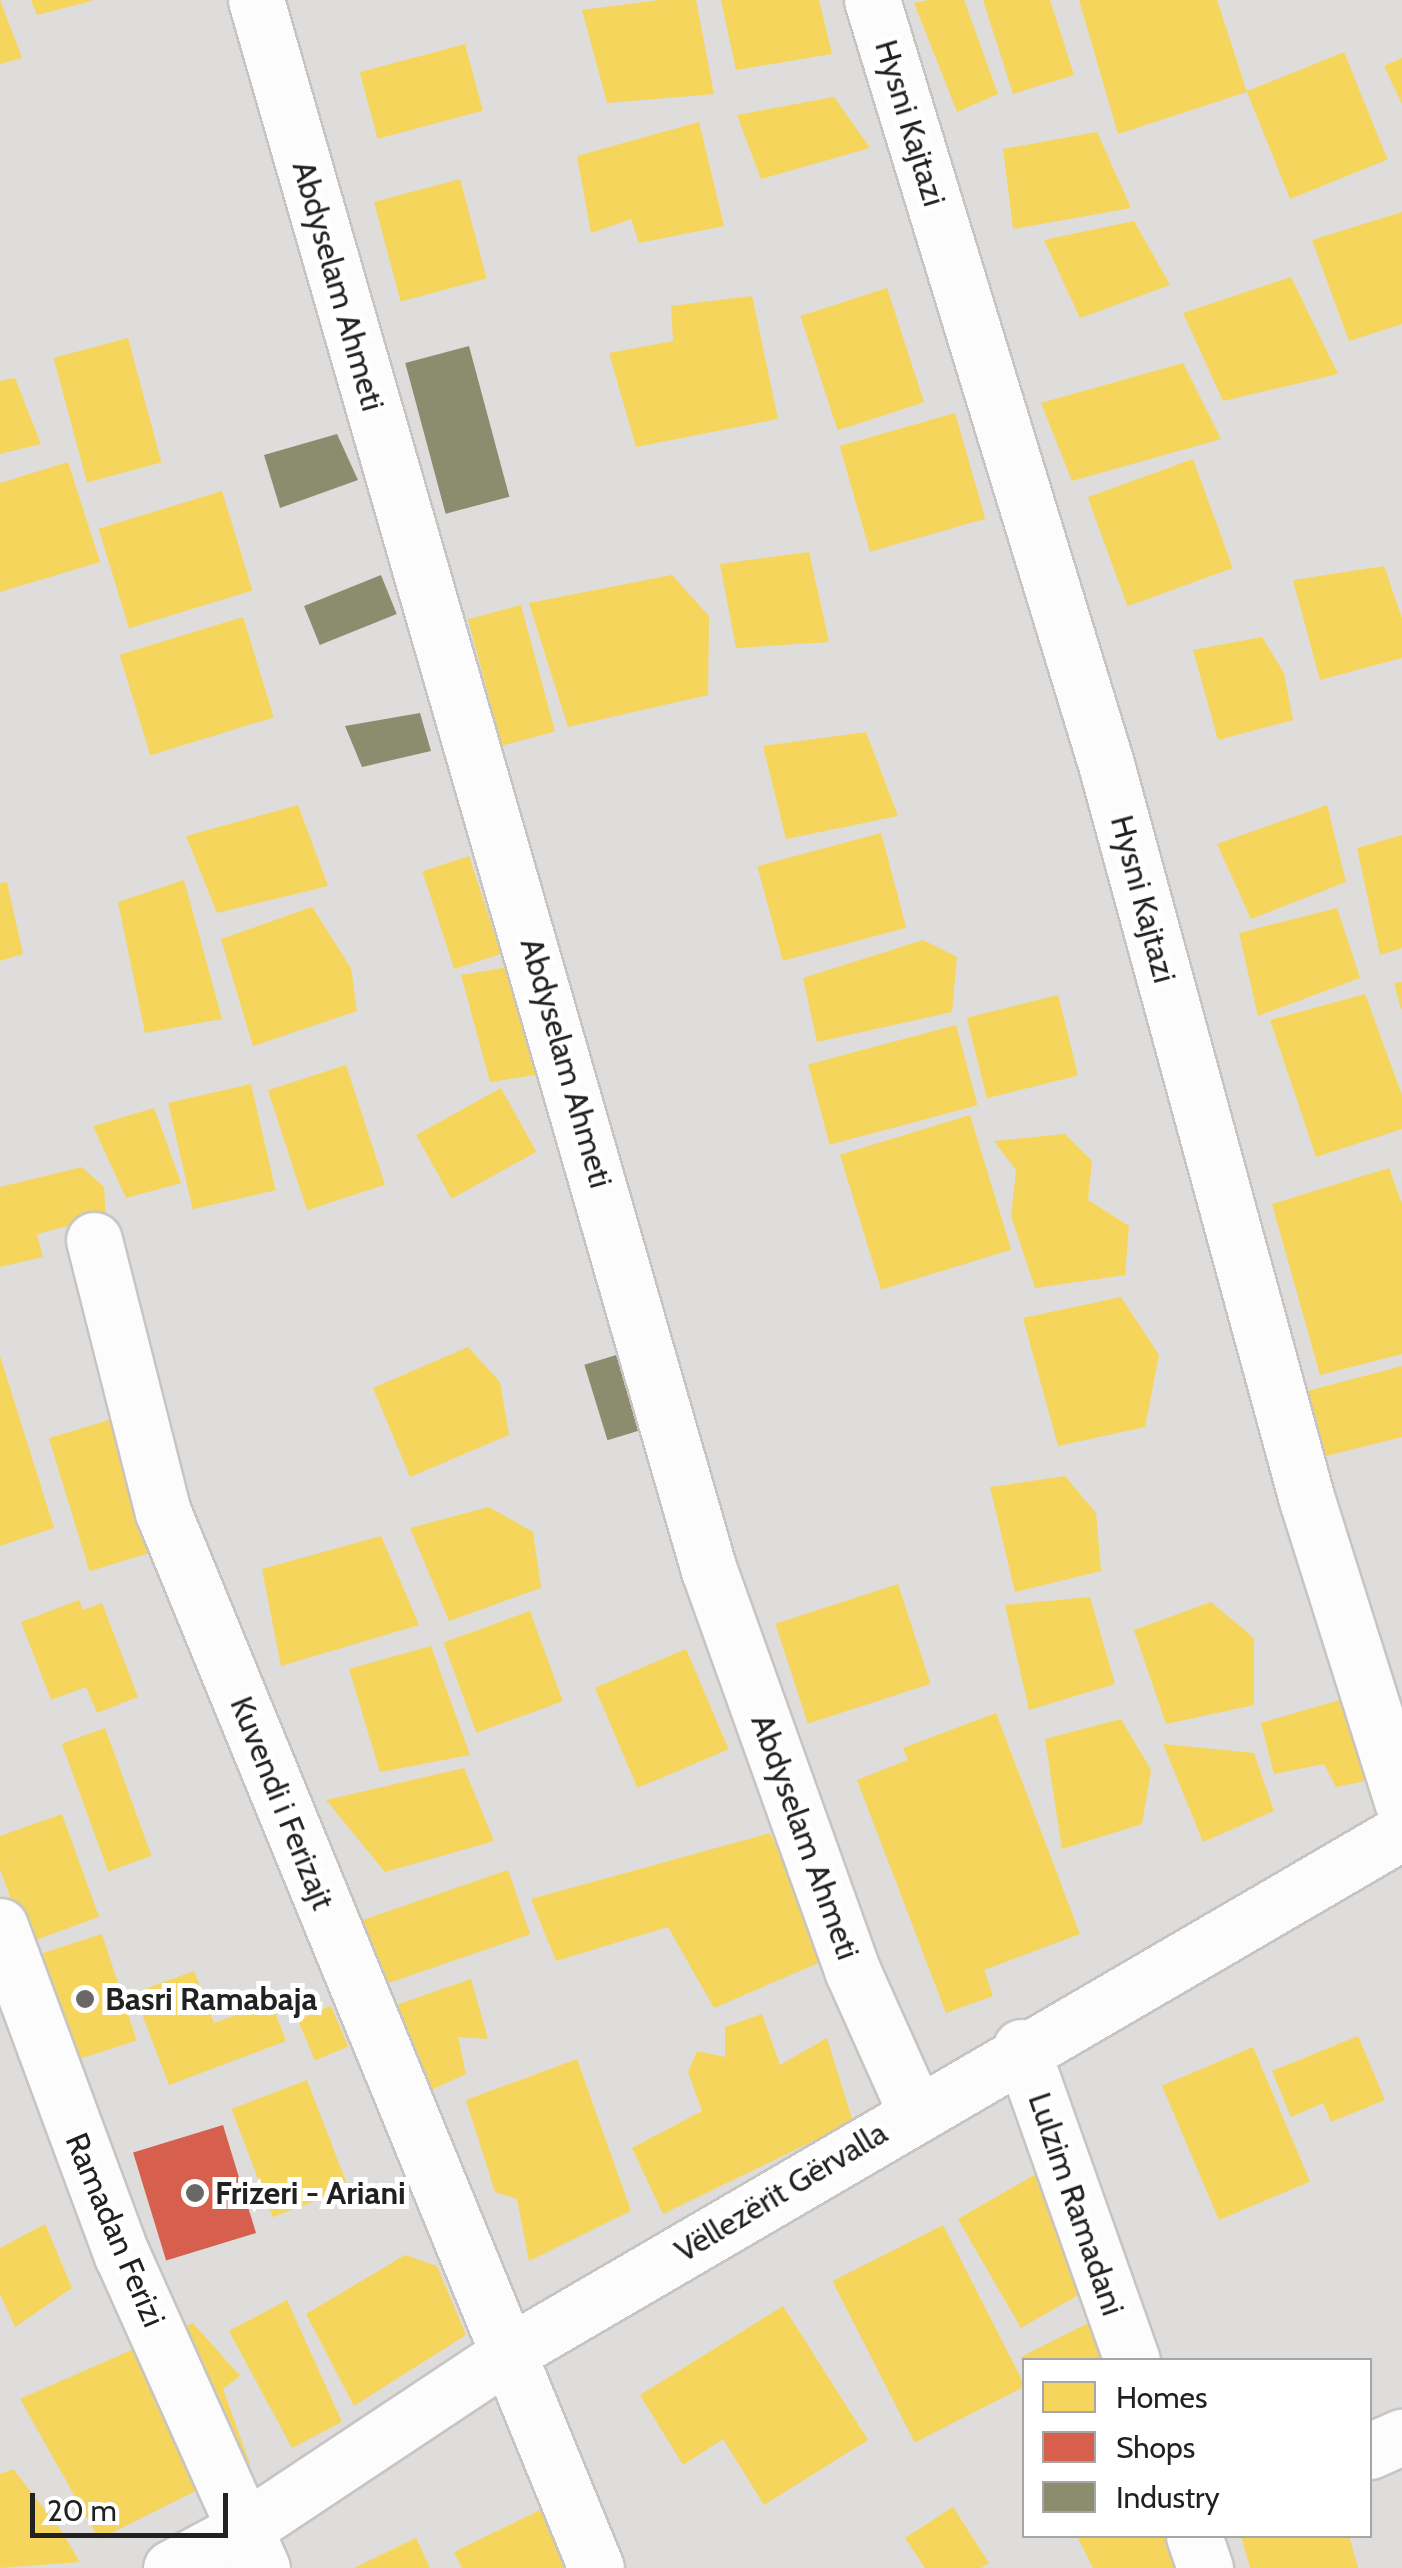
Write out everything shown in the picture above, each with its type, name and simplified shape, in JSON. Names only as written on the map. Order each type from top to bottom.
[{"type":"street","name":"Abdyselam Ahmeti","points":[[256,0],[708,1570],[853,1972],[916,2112]]},
{"type":"street","name":"Hysni Kajtazi","points":[[872,0],[1106,764],[1307,1500],[1402,1802]]},
{"type":"street","name":"Kuvendi i Ferizajt","points":[[94,1240],[164,1512],[512,2351],[596,2568]]},
{"type":"street","name":"Vëllezërit Gërvalla","points":[[171,2568],[254,2548],[512,2351],[1021,2047],[1402,1832]]},
{"type":"street","name":"Ramadan Ferizi","points":[[0,1926],[122,2255],[254,2548]]},
{"type":"street","name":"Lulzim Ramadani","points":[[1021,2047],[1131,2358]]},
{"type":"street","points":[[1372,2451],[1402,2437]]},
{"type":"street","points":[[1195,2538],[1206,2568]]},
{"type":"shaded area","points":[[0,0],[1402,0],[1402,2568],[0,2568]]},
{"type":"building: Homes","points":[[0,0],[22,58],[0,64]]},
{"type":"building: Homes","points":[[31,0],[92,0],[92,1],[37,15]]},
{"type":"building: Homes","points":[[659,0],[696,0],[714,94],[607,103],[582,10]]},
{"type":"building: Homes","points":[[721,0],[819,0],[832,54],[736,70]]},
{"type":"building: Homes","points":[[964,0],[998,94],[957,112],[914,3]]},
{"type":"building: Homes","points":[[983,0],[1050,0],[1074,75],[1013,94]]},
{"type":"building: Homes","points":[[1079,0],[1217,0],[1247,92],[1118,134]]},
{"type":"building: Homes","points":[[465,44],[483,111],[378,139],[360,72]]},
{"type":"building: Homes","points":[[1344,52],[1387,160],[1290,199],[1247,91]]},
{"type":"building: Homes","points":[[1402,58],[1402,104],[1384,66]]},
{"type":"building: Homes","points":[[834,97],[870,148],[761,179],[737,115]]},
{"type":"building: Homes","points":[[699,122],[724,226],[639,243],[631,219],[591,233],[577,156]]},
{"type":"building: Homes","points":[[1097,132],[1131,208],[1013,229],[1003,149]]},
{"type":"building: Homes","points":[[460,179],[487,278],[401,302],[374,202]]},
{"type":"building: Homes","points":[[1402,212],[1402,324],[1349,341],[1312,240]]},
{"type":"building: Homes","points":[[1134,221],[1170,285],[1080,318],[1044,240]]},
{"type":"building: Homes","points":[[1291,277],[1338,374],[1223,401],[1183,313]]},
{"type":"building: Homes","points":[[887,288],[924,402],[838,430],[800,316]]},
{"type":"building: Homes","points":[[752,296],[778,419],[636,447],[609,353],[673,341],[671,306]]},
{"type":"building: Homes","points":[[128,338],[161,463],[87,483],[54,358]]},
{"type":"building: Homes","points":[[1183,363],[1221,439],[1072,481],[1041,403]]},
{"type":"building: Homes","points":[[15,378],[41,444],[0,454],[0,381]]},
{"type":"building: Homes","points":[[955,413],[985,519],[870,552],[840,446]]},
{"type":"building: Homes","points":[[1193,459],[1233,568],[1127,606],[1088,497]]},
{"type":"building: Homes","points":[[68,462],[100,562],[0,592],[0,483]]},
{"type":"building: Homes","points":[[222,491],[252,590],[129,628],[99,529]]},
{"type":"building: Homes","points":[[809,552],[829,642],[736,648],[720,564]]},
{"type":"building: Homes","points":[[1384,566],[1402,618],[1402,658],[1320,680],[1293,580]]},
{"type":"building: Homes","points":[[672,575],[709,616],[708,695],[568,727],[529,603]]},
{"type":"building: Homes","points":[[521,605],[555,732],[502,746],[468,619]]},
{"type":"building: Homes","points":[[243,617],[274,717],[150,755],[120,655]]},
{"type":"building: Homes","points":[[1262,637],[1284,673],[1293,720],[1218,740],[1193,650]]},
{"type":"building: Homes","points":[[866,732],[898,816],[786,839],[763,746]]},
{"type":"building: Homes","points":[[298,805],[328,886],[217,913],[186,836]]},
{"type":"building: Homes","points":[[1327,805],[1346,882],[1251,919],[1217,844]]},
{"type":"building: Homes","points":[[881,833],[906,928],[783,961],[757,866]]},
{"type":"building: Homes","points":[[1402,835],[1402,948],[1380,955],[1357,848]]},
{"type":"building: Homes","points":[[469,856],[501,954],[454,969],[422,871]]},
{"type":"building: Homes","points":[[184,880],[222,1019],[145,1033],[118,902]]},
{"type":"building: Homes","points":[[7,882],[23,954],[0,961],[0,883]]},
{"type":"building: Homes","points":[[312,907],[351,968],[357,1011],[253,1046],[221,939]]},
{"type":"building: Homes","points":[[1337,908],[1360,978],[1258,1016],[1239,933]]},
{"type":"building: Homes","points":[[923,940],[957,957],[952,1012],[817,1042],[803,978]]},
{"type":"building: Homes","points":[[509,967],[542,1074],[490,1082],[461,975]]},
{"type":"building: Homes","points":[[1402,982],[1402,1008],[1401,1009],[1394,983]]},
{"type":"building: Homes","points":[[1365,994],[1402,1095],[1402,1129],[1316,1157],[1270,1020]]},
{"type":"building: Homes","points":[[1058,995],[1078,1076],[987,1098],[967,1018]]},
{"type":"building: Homes","points":[[956,1025],[977,1105],[830,1145],[808,1065]]},
{"type":"building: Homes","points":[[346,1065],[385,1185],[307,1210],[268,1090]]},
{"type":"building: Homes","points":[[251,1084],[276,1190],[193,1209],[168,1103]]},
{"type":"building: Homes","points":[[501,1088],[536,1152],[452,1199],[416,1135]]},
{"type":"building: Homes","points":[[154,1108],[181,1183],[126,1198],[93,1126]]},
{"type":"building: Homes","points":[[970,1115],[1011,1250],[881,1290],[840,1155]]},
{"type":"building: Homes","points":[[1065,1134],[1092,1161],[1088,1200],[1129,1226],[1125,1275],[1035,1288],[1011,1216],[1016,1170],[994,1141]]},
{"type":"building: Homes","points":[[82,1167],[104,1187],[106,1216],[37,1234],[43,1257],[0,1267],[0,1187]]},
{"type":"building: Homes","points":[[1389,1168],[1402,1204],[1402,1354],[1320,1375],[1272,1204]]},
{"type":"building: Homes","points":[[1121,1297],[1159,1355],[1145,1427],[1058,1446],[1023,1318]]},
{"type":"building: Homes","points":[[468,1347],[500,1382],[509,1435],[410,1477],[373,1388]]},
{"type":"building: Homes","points":[[0,1356],[54,1528],[0,1546]]},
{"type":"building: Homes","points":[[1402,1366],[1402,1437],[1318,1458],[1300,1393]]},
{"type":"building: Homes","points":[[112,1419],[153,1552],[90,1571],[49,1438]]},
{"type":"building: Homes","points":[[1065,1476],[1096,1513],[1101,1571],[1015,1592],[990,1487]]},
{"type":"building: Homes","points":[[489,1507],[533,1532],[541,1588],[449,1621],[410,1528]]},
{"type":"building: Homes","points":[[381,1536],[419,1625],[281,1666],[262,1569]]},
{"type":"building: Homes","points":[[898,1584],[930,1684],[808,1724],[775,1624]]},
{"type":"building: Homes","points":[[1090,1597],[1115,1684],[1029,1710],[1005,1605]]},
{"type":"building: Homes","points":[[79,1600],[83,1610],[102,1603],[138,1697],[97,1713],[86,1687],[51,1700],[21,1622]]},
{"type":"building: Homes","points":[[1211,1602],[1254,1638],[1254,1705],[1166,1724],[1134,1630]]},
{"type":"building: Homes","points":[[530,1611],[563,1701],[476,1733],[444,1642]]},
{"type":"building: Homes","points":[[431,1646],[470,1755],[380,1772],[349,1669]]},
{"type":"building: Homes","points":[[686,1649],[729,1749],[637,1788],[595,1688]]},
{"type":"building: Homes","points":[[1343,1699],[1381,1778],[1336,1787],[1324,1764],[1274,1774],[1261,1723]]},
{"type":"building: Homes","points":[[996,1713],[1080,1934],[984,1970],[993,1996],[946,2013],[857,1780],[908,1760],[903,1748]]},
{"type":"building: Homes","points":[[1121,1719],[1151,1770],[1142,1824],[1062,1849],[1045,1739]]},
{"type":"building: Homes","points":[[105,1728],[152,1856],[108,1872],[62,1744]]},
{"type":"building: Homes","points":[[1163,1744],[1254,1753],[1274,1811],[1203,1842]]},
{"type":"building: Homes","points":[[464,1768],[494,1841],[385,1872],[326,1800]]},
{"type":"building: Homes","points":[[62,1814],[99,1917],[27,1943],[0,1869],[0,1836]]},
{"type":"building: Homes","points":[[770,1833],[828,1959],[714,2008],[668,1927],[556,1961],[531,1899]]},
{"type":"building: Homes","points":[[508,1870],[530,1934],[380,1986],[358,1922]]},
{"type":"building: Homes","name":"Basri Ramabaja","points":[[102,1934],[137,2041],[67,2063],[33,1957]]},
{"type":"building: Homes","points":[[194,1971],[214,2023],[271,2002],[286,2041],[169,2085],[134,1993]]},
{"type":"building: Homes","points":[[471,1979],[488,2039],[458,2037],[466,2074],[420,2095],[396,2005]]},
{"type":"building: Homes","points":[[331,2006],[348,2047],[315,2061],[298,2020]]},
{"type":"building: Homes","points":[[762,2014],[780,2065],[827,2038],[853,2122],[663,2214],[632,2148],[702,2111],[688,2072],[697,2051],[725,2057],[725,2027]]},
{"type":"building: Homes","points":[[1358,2036],[1385,2100],[1331,2122],[1323,2103],[1291,2117],[1272,2071]]},
{"type":"building: Homes","points":[[1253,2047],[1310,2181],[1219,2220],[1162,2086]]},
{"type":"building: Homes","points":[[577,2059],[631,2211],[529,2261],[517,2199],[495,2192],[466,2100]]},
{"type":"building: Homes","points":[[307,2080],[349,2188],[273,2217],[231,2109]]},
{"type":"building: Homes","points":[[1048,2167],[1111,2276],[1021,2328],[958,2219]]},
{"type":"building: Homes","points":[[45,2224],[72,2288],[15,2327],[0,2294],[0,2248]]},
{"type":"building: Homes","points":[[943,2225],[1022,2380],[1022,2388],[915,2443],[833,2281]]},
{"type":"building: Homes","points":[[405,2255],[437,2266],[466,2335],[354,2406],[306,2314]]},
{"type":"building: Homes","points":[[287,2300],[342,2422],[292,2448],[229,2331]]},
{"type":"building: Homes","points":[[783,2306],[868,2440],[764,2505],[723,2439],[683,2465],[640,2395]]},
{"type":"building: Homes","points":[[1116,2309],[1142,2358],[1022,2360],[1021,2357]]},
{"type":"building: Homes","points":[[193,2323],[240,2376],[223,2389],[250,2464],[99,2539],[20,2399]]},
{"type":"building: Homes","points":[[13,2469],[60,2529],[80,2562],[0,2568],[0,2474]]},
{"type":"building: Homes","points":[[953,2507],[989,2563],[981,2568],[925,2568],[905,2538]]},
{"type":"building: Homes","points":[[540,2510],[567,2568],[462,2568],[454,2552]]},
{"type":"building: Homes","points":[[416,2538],[430,2568],[354,2568]]},
{"type":"building: Homes","points":[[1078,2538],[1191,2538],[1207,2568],[1093,2568]]},
{"type":"building: Homes","points":[[1242,2538],[1350,2538],[1358,2568],[1250,2568]]},
{"type":"building: Shops","name":"Frizeri - Ariani","points":[[223,2125],[256,2233],[166,2261],[133,2152]]},
{"type":"building: Industry","points":[[469,346],[509,497],[446,514],[405,363]]},
{"type":"building: Industry","points":[[337,434],[358,480],[280,508],[264,455]]},
{"type":"building: Industry","points":[[381,575],[397,614],[320,645],[304,606]]},
{"type":"building: Industry","points":[[420,713],[431,751],[362,767],[345,726]]},
{"type":"building: Industry","points":[[636,1349],[659,1425],[607,1440],[584,1365]]},
{"type":"place","name":"Basri Ramabaja","points":[[85,1999]]},
{"type":"place","name":"Frizeri - Ariani","points":[[195,2193]]}]
